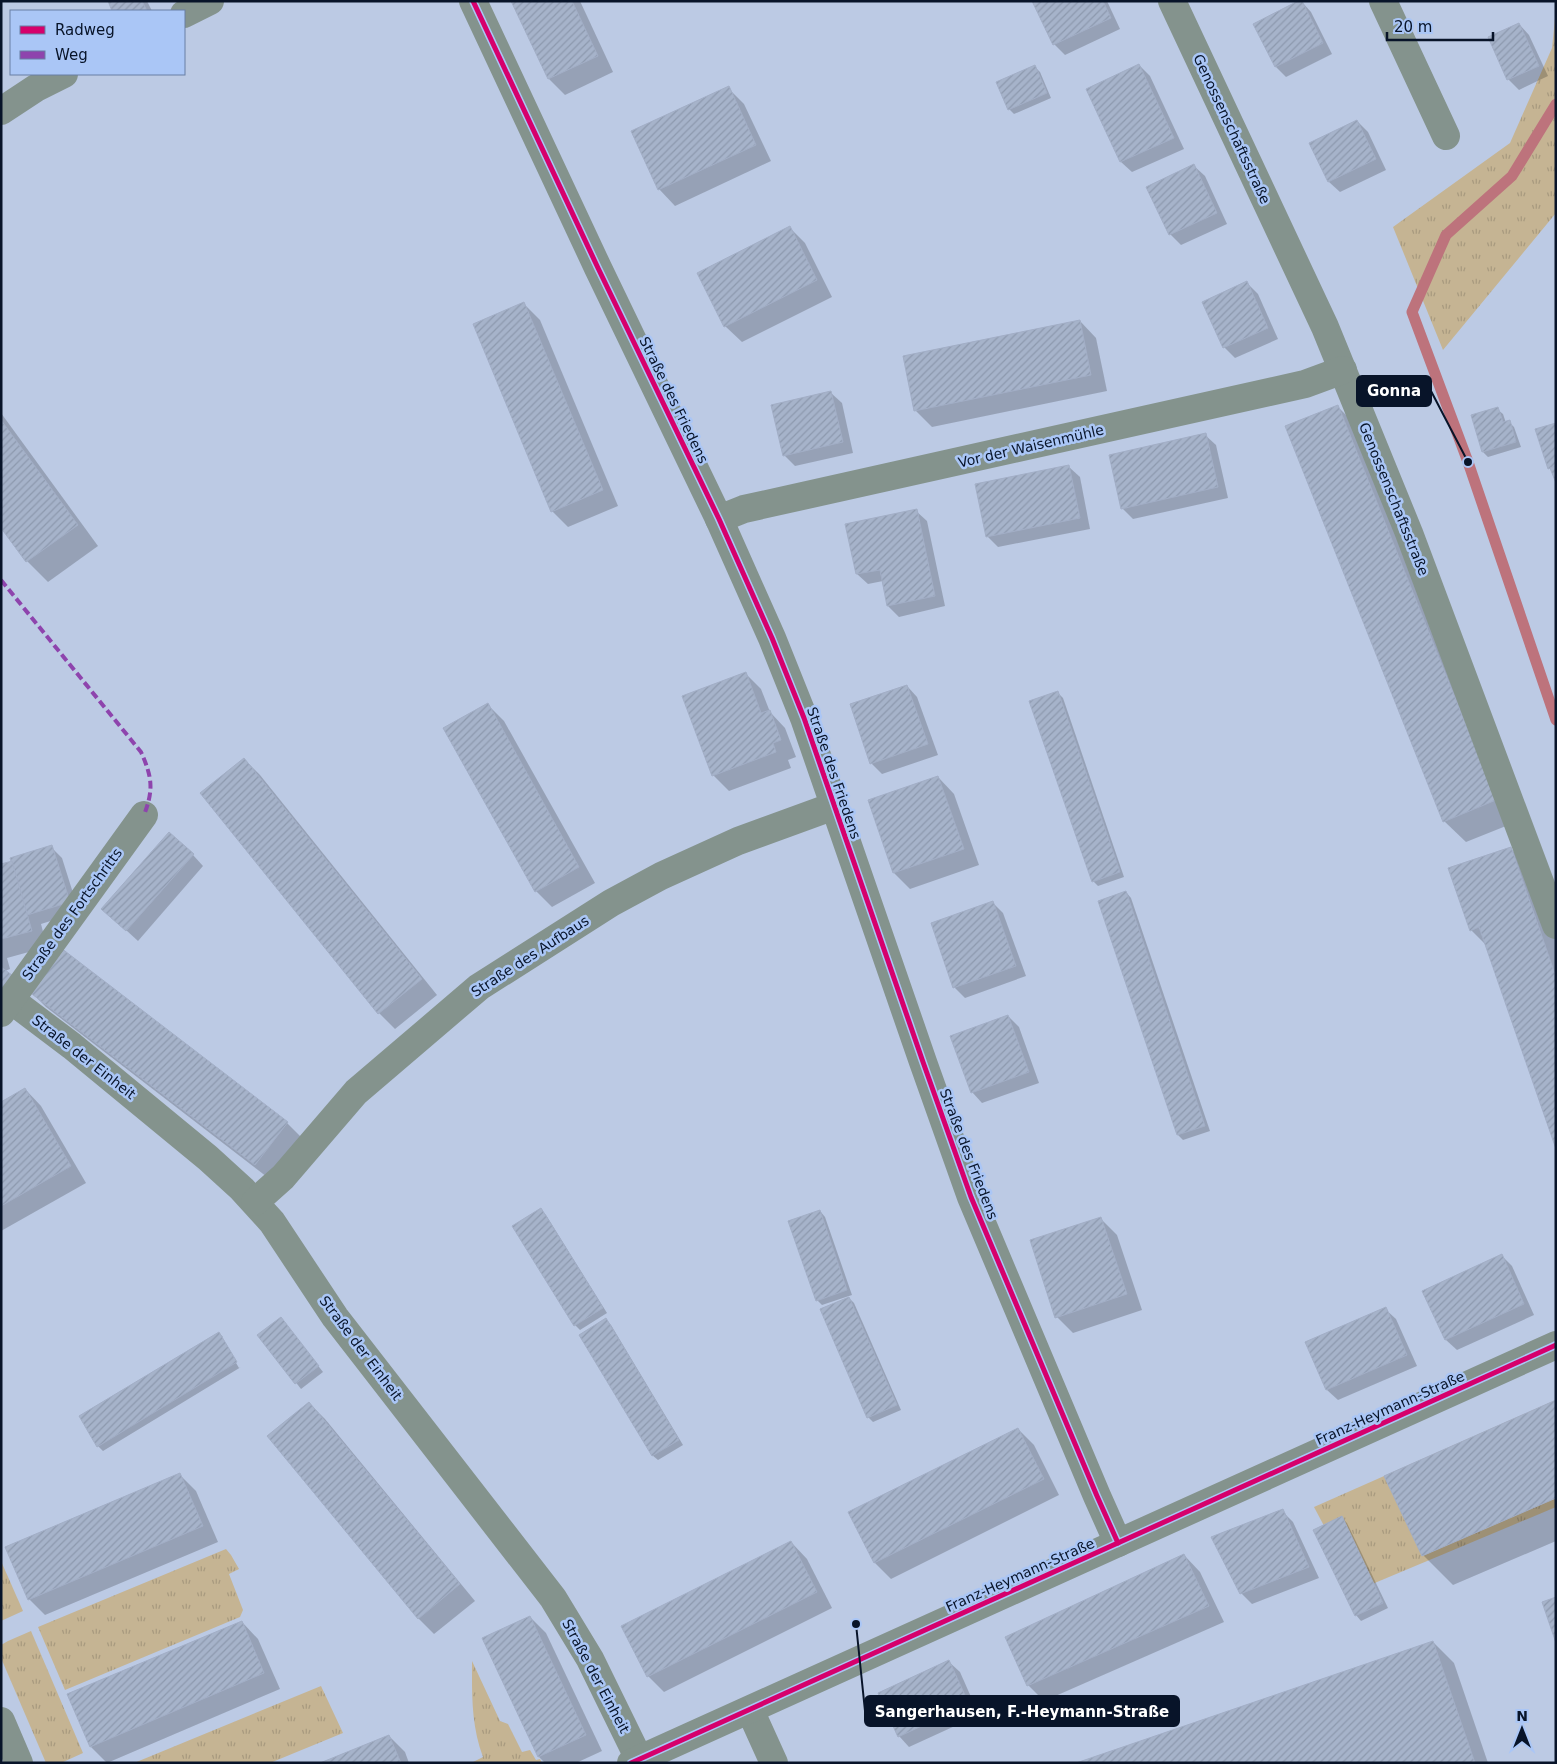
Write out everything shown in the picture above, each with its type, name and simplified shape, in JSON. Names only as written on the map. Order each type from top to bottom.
[{"type":"street","points":[[185,14],[210,1]]},
{"type":"street","name":"Straße des Friedens","points":[[473,1],[718,519],[772,638],[804,718],[922,1062],[971,1197],[1103,1512],[1118,1543]]},
{"type":"street","name":"Genossenschaftsstraße","points":[[1172,1],[1325,327],[1343,370],[1409,533],[1556,925]]},
{"type":"street","points":[[1383,1],[1446,136]]},
{"type":"street","points":[[1,111],[36,88],[62,75]]},
{"type":"street","name":"Vor der Waisenmühle","points":[[718,519],[744,509],[1305,384],[1343,370]]},
{"type":"street","name":"Straße des Aufbaus","points":[[255,1202],[283,1177],[356,1092],[479,987],[611,903],[661,876],[738,841],[834,806]]},
{"type":"street","name":"Straße des Fortschritts","points":[[6,1006],[144,815]]},
{"type":"street","name":"Straße der Einheit","points":[[6,1006],[72,1046],[227,1175],[255,1202],[272,1222],[335,1317],[553,1598],[590,1659],[635,1761]]},
{"type":"street","name":"Franz-Heymann-Straße","points":[[635,1761],[1556,1345]]},
{"type":"street","points":[[750,1710],[774,1763]]},
{"type":"street","points":[[1,1721],[19,1763]]},
{"type":"green space","points":[[1556,9],[1556,213],[1443,350],[1393,227],[1510,143],[1552,48]]},
{"type":"green space","points":[[1556,1400],[1556,1507],[1358,1590],[1314,1507]]},
{"type":"green space","points":[[226,1549],[239,1569],[229,1574],[243,1610],[240,1617],[65,1690],[38,1627]]},
{"type":"green space","points":[[1,1561],[23,1611],[1,1621]]},
{"type":"green space","points":[[31,1631],[83,1753],[61,1763],[46,1763],[1,1658],[1,1645]]},
{"type":"green space","points":[[472,1661],[500,1721],[508,1724],[522,1752],[530,1750],[536,1760],[540,1759],[542,1763],[471,1763],[483,1757],[474,1721]]},
{"type":"green space","points":[[321,1686],[343,1733],[270,1763],[134,1763]]},
{"type":"building","points":[[108,1],[142,1],[146,10],[112,10]]},
{"type":"building","points":[[511,1],[572,1],[598,56],[548,79]]},
{"type":"building","points":[[1032,1],[1103,1],[1111,18],[1053,45]]},
{"type":"building","points":[[1298,1],[1302,1],[1323,43],[1275,67],[1253,24]]},
{"type":"building","points":[[1519,23],[1539,66],[1507,80],[1488,37]]},
{"type":"building","points":[[1139,64],[1174,138],[1120,162],[1086,89]]},
{"type":"building","points":[[1035,65],[1047,93],[1008,110],[996,82]]},
{"type":"building","points":[[729,86],[756,145],[658,190],[631,131]]},
{"type":"building","points":[[1357,120],[1376,159],[1328,182],[1309,143]]},
{"type":"building","points":[[1194,164],[1217,213],[1169,235],[1146,187]]},
{"type":"building","points":[[790,226],[817,280],[724,327],[697,273]]},
{"type":"building","points":[[1247,281],[1268,328],[1223,348],[1202,302]]},
{"type":"building","points":[[524,302],[603,490],[551,512],[473,324]]},
{"type":"building","points":[[1080,320],[1091,375],[914,411],[903,356]]},
{"type":"building","points":[[831,391],[843,442],[783,456],[771,405]]},
{"type":"building","points":[[1338,405],[1496,800],[1443,822],[1285,426]]},
{"type":"building","points":[[1498,407],[1503,422],[1510,420],[1516,442],[1482,452],[1471,415]]},
{"type":"building","points":[[1,420],[78,525],[26,562],[1,528]]},
{"type":"building","points":[[1556,423],[1556,466],[1548,469],[1535,429]]},
{"type":"building","points":[[1206,433],[1218,487],[1121,509],[1109,455]]},
{"type":"building","points":[[1069,465],[1080,518],[986,537],[975,484]]},
{"type":"building","points":[[1556,466],[1556,483],[1550,468]]},
{"type":"building","points":[[917,509],[935,596],[887,606],[880,570],[856,574],[845,524]]},
{"type":"building","points":[[746,672],[761,713],[770,710],[781,740],[773,743],[776,752],[712,776],[682,696]]},
{"type":"building","points":[[907,685],[928,744],[870,764],[850,704]]},
{"type":"building","points":[[1058,691],[1120,872],[1092,882],[1029,701]]},
{"type":"building","points":[[488,703],[579,867],[535,892],[443,728]]},
{"type":"building","points":[[244,758],[422,979],[378,1014],[200,793]]},
{"type":"building","points":[[938,776],[964,849],[893,873],[868,800]]},
{"type":"building","points":[[169,832],[194,854],[126,931],[101,909]]},
{"type":"building","points":[[52,845],[70,902],[27,915],[10,858]]},
{"type":"building","points":[[1511,847],[1556,977],[1556,1149],[1479,927],[1470,931],[1448,868]]},
{"type":"building","points":[[12,861],[32,931],[1,939],[1,864]]},
{"type":"building","points":[[1126,891],[1205,1126],[1177,1135],[1098,901]]},
{"type":"building","points":[[993,901],[1016,966],[953,988],[931,923]]},
{"type":"building","points":[[61,948],[288,1122],[255,1165],[28,991]]},
{"type":"building","points":[[1,967],[16,978],[1,999]]},
{"type":"building","points":[[1008,1015],[1029,1072],[971,1093],[950,1036]]},
{"type":"building","points":[[25,1088],[71,1166],[1,1206],[1,1102]]},
{"type":"building","points":[[541,1208],[603,1308],[574,1326],[512,1226]]},
{"type":"building","points":[[820,1210],[847,1290],[816,1301],[788,1221]]},
{"type":"building","points":[[1101,1217],[1127,1294],[1055,1318],[1030,1240]]},
{"type":"building","points":[[1502,1254],[1524,1304],[1445,1340],[1422,1291]]},
{"type":"building","points":[[849,1297],[897,1405],[867,1418],[820,1309]]},
{"type":"building","points":[[1386,1307],[1407,1355],[1326,1390],[1305,1342]]},
{"type":"building","points":[[281,1317],[319,1366],[295,1384],[257,1335]]},
{"type":"building","points":[[606,1318],[679,1440],[652,1456],[579,1335]]},
{"type":"building","points":[[219,1332],[237,1362],[97,1447],[79,1416]]},
{"type":"building","points":[[1556,1400],[1556,1498],[1422,1556],[1384,1476]]},
{"type":"building","points":[[309,1402],[460,1584],[418,1619],[267,1436]]},
{"type":"building","points":[[1018,1428],[1044,1479],[874,1563],[848,1512]]},
{"type":"building","points":[[180,1473],[203,1526],[28,1600],[5,1547]]},
{"type":"building","points":[[1283,1509],[1309,1567],[1240,1594],[1211,1537]]},
{"type":"building","points":[[1342,1516],[1383,1603],[1355,1616],[1313,1530]]},
{"type":"building","points":[[791,1541],[817,1592],[647,1677],[621,1626]]},
{"type":"building","points":[[1184,1554],[1209,1606],[1027,1686],[1005,1637]]},
{"type":"building","points":[[1556,1597],[1556,1643],[1542,1602]]},
{"type":"building","points":[[530,1616],[586,1735],[538,1757],[482,1638]]},
{"type":"building","points":[[242,1621],[264,1673],[90,1747],[67,1694]]},
{"type":"building","points":[[1433,1641],[1475,1763],[1076,1763]]},
{"type":"building","points":[[949,1660],[969,1704],[898,1737],[878,1693]]},
{"type":"building","points":[[389,1735],[401,1763],[320,1763]]},
{"type":"waterway","points":[[1556,104],[1512,176],[1446,235],[1412,312],[1468,462],[1556,720]]},
{"type":"marked path","points":[[1,580],[141,752],[148,769],[150,783],[149,798],[144,815]]},
{"type":"cycle path","points":[[473,1],[598,268],[719,519],[772,638],[804,718],[971,1197],[1118,1543]]},
{"type":"cycle path","points":[[631,1763],[1556,1345]]},
{"type":"place","name":"Gonna","points":[[1468,462]]},
{"type":"place","name":"Sangerhausen, F.-Heymann-Straße","points":[[856,1624]]}]
